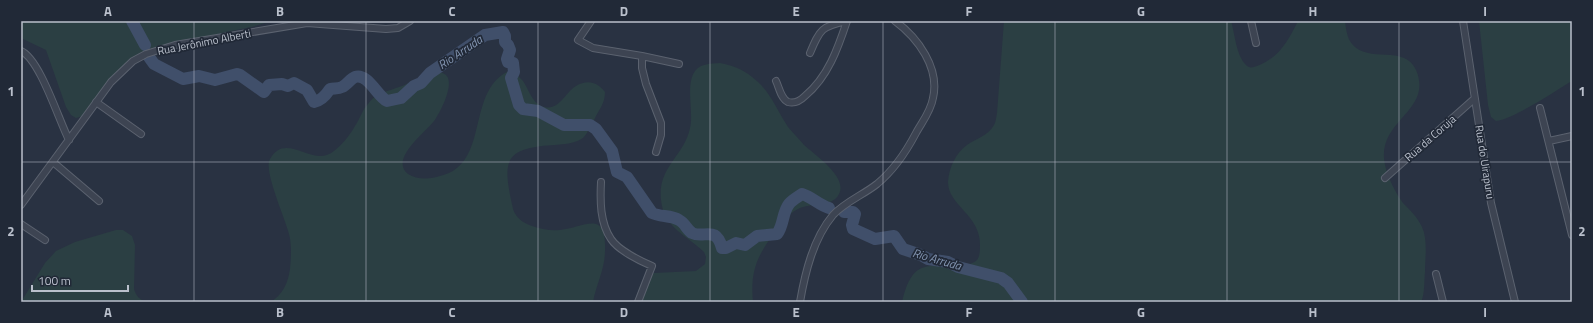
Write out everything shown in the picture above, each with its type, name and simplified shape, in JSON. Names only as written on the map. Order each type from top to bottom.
[{"type":"street","points":[[397,21],[398,28]]},
{"type":"street","name":"Rua Jerônimo Alberti","points":[[21,205],[111,82],[133,61],[146,54],[162,48],[307,23],[386,29],[398,28],[410,21]]},
{"type":"street","points":[[591,21],[578,40],[593,48],[679,64]]},
{"type":"street","points":[[810,53],[821,30],[833,24],[847,21]]},
{"type":"street","points":[[776,81],[783,97],[788,102],[801,100],[810,92],[824,74],[832,60],[847,21]]},
{"type":"street","points":[[800,302],[803,282],[810,259],[824,228],[843,206],[878,184],[891,170],[908,147],[934,98],[935,83],[932,70],[925,55],[913,37],[896,21]]},
{"type":"street","points":[[1251,21],[1256,43]]},
{"type":"street","name":"Rua do Uirapuru","points":[[1463,21],[1491,203],[1515,302]]},
{"type":"street","points":[[21,51],[25,53],[34,64],[69,140]]},
{"type":"street","points":[[642,56],[642,68],[646,84],[661,124],[661,134],[656,152]]},
{"type":"street","name":"Rua da Coruja","points":[[1385,178],[1474,99]]},
{"type":"street","points":[[96,102],[141,134]]},
{"type":"street","points":[[1540,108],[1572,235]]},
{"type":"street","points":[[1548,141],[1572,136]]},
{"type":"street","points":[[53,162],[99,201]]},
{"type":"street","points":[[600,182],[600,202],[604,223],[611,240],[638,260],[652,266],[638,302]]},
{"type":"street","points":[[21,224],[45,240]]},
{"type":"street","points":[[1436,274],[1442,302]]},
{"type":"green space","points":[[21,21],[271,21],[252,27],[146,52],[132,58],[83,116],[76,118],[71,115],[66,107],[46,50],[21,38]]},
{"type":"green space","points":[[1004,21],[1231,21],[1240,56],[1246,65],[1252,67],[1265,63],[1277,54],[1298,21],[1345,21],[1349,39],[1359,50],[1367,53],[1404,58],[1411,62],[1416,70],[1419,84],[1417,96],[1411,107],[1388,137],[1384,150],[1385,165],[1392,185],[1403,203],[1418,220],[1424,232],[1426,243],[1425,272],[1424,291],[1421,302],[902,302],[906,287],[911,277],[917,271],[924,267],[932,266],[966,265],[976,261],[979,257],[979,234],[970,218],[953,198],[949,190],[948,182],[956,156],[967,145],[989,132],[995,122]]},
{"type":"green space","points":[[1479,21],[1572,21],[1572,81],[1523,110],[1496,121],[1491,117],[1488,105]]},
{"type":"green space","points":[[720,63],[736,67],[745,72],[763,87],[788,127],[804,145],[822,160],[835,174],[841,187],[839,194],[836,198],[826,203],[798,209],[791,213],[782,222],[756,264],[752,291],[753,302],[635,302],[639,288],[645,276],[654,273],[696,271],[705,264],[706,257],[704,252],[679,232],[669,221],[662,206],[661,193],[662,182],[666,173],[682,148],[690,128],[690,91],[692,77],[697,68],[706,64]]},
{"type":"green space","points":[[507,72],[514,72],[523,81],[530,95],[541,106],[552,107],[557,105],[576,86],[588,82],[596,84],[605,92],[604,100],[588,132],[583,138],[569,143],[524,150],[515,154],[510,161],[508,169],[508,180],[513,209],[518,218],[523,222],[535,227],[549,230],[569,229],[585,224],[598,225],[602,229],[605,238],[605,258],[593,302],[271,302],[282,292],[288,279],[291,256],[289,234],[269,173],[270,159],[276,151],[284,148],[292,148],[317,156],[326,155],[334,151],[346,140],[364,109],[374,97],[403,86],[425,75],[442,73],[447,76],[449,81],[449,88],[444,103],[434,121],[411,146],[403,161],[403,168],[412,176],[432,178],[440,176],[456,169],[466,158],[472,144],[486,96],[494,82]]},
{"type":"green space","points":[[116,230],[123,230],[132,236],[135,245],[134,289],[138,297],[146,302],[21,302],[45,263],[56,251],[75,242]]},
{"type":"waterway","name":"Rio Arruda","points":[[132,21],[145,45]]},
{"type":"waterway","name":"Rio Arruda","points":[[149,57],[154,64],[183,79],[199,76],[215,80],[237,74],[264,92],[269,85],[282,84],[288,86],[294,83],[307,90],[314,102],[323,97],[330,89],[342,87],[353,78],[360,77],[364,78],[387,101],[401,98],[414,86],[421,83],[430,73],[485,35],[503,32],[505,42],[510,50],[507,59],[508,62],[513,63],[514,72],[511,78],[519,105],[523,109],[538,111],[564,125],[590,125],[596,129],[612,151],[617,172],[627,177],[652,213],[676,218],[681,221],[692,233],[713,235],[719,241],[722,248],[726,248],[736,243],[745,245],[757,236],[777,234],[789,204],[802,194],[829,208]]},
{"type":"waterway","name":"Rio Arruda","points":[[844,212],[853,212],[855,214],[852,225],[853,229],[875,239],[894,236],[903,249],[928,259],[948,262],[958,267],[1001,278],[1008,283],[1022,302]]}]
